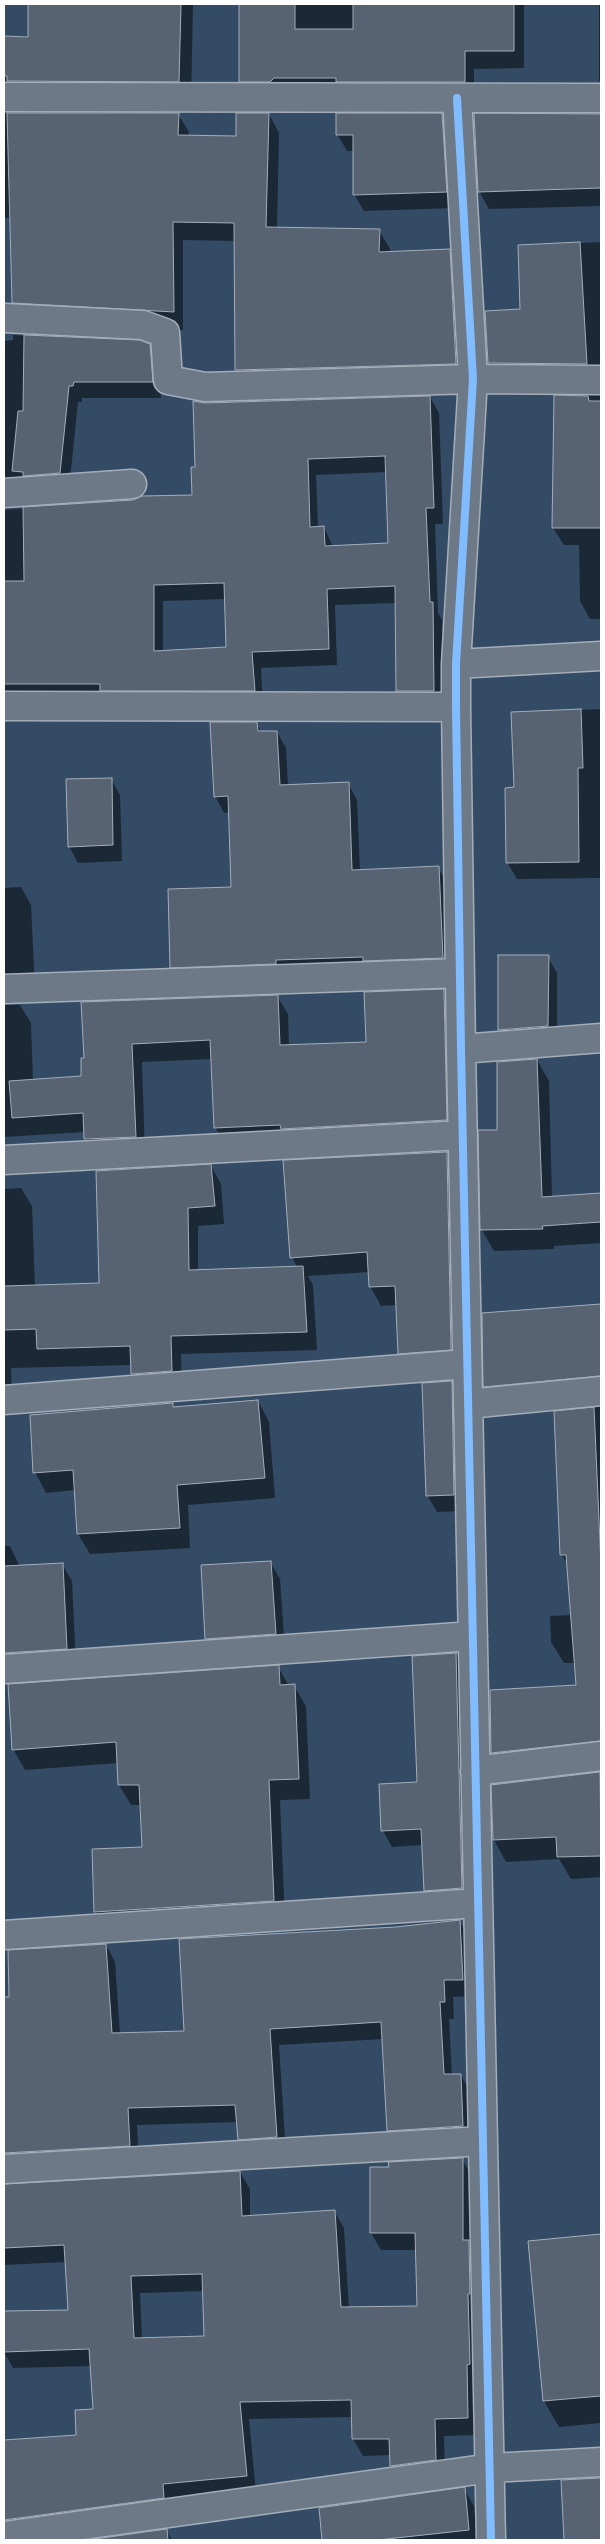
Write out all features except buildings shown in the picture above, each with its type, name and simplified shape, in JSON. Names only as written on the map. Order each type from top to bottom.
[{"type":"street","points":[[4,97],[601,98]]},
{"type":"street","points":[[457,98],[473,379],[456,664],[456,707],[472,1636],[492,2540]]},
{"type":"street","points":[[4,318],[143,324],[165,333],[168,380],[205,387],[473,379],[601,380]]},
{"type":"street","points":[[4,493],[132,484]]},
{"type":"street","points":[[456,664],[601,656]]},
{"type":"street","points":[[4,706],[456,707]]},
{"type":"street","points":[[4,989],[460,973]]},
{"type":"street","points":[[461,1049],[601,1038]]},
{"type":"street","points":[[4,1160],[463,1135]]},
{"type":"street","points":[[4,1400],[467,1364]]},
{"type":"street","points":[[468,1404],[601,1391]]},
{"type":"street","points":[[4,1670],[472,1636]]},
{"type":"street","points":[[475,1771],[601,1756]]},
{"type":"street","points":[[4,1935],[478,1903]]},
{"type":"street","points":[[4,2168],[482,2141]]},
{"type":"street","points":[[4,2536],[491,2468],[601,2462]]},
{"type":"cycle path","points":[[457,98],[473,379],[456,664],[456,707],[461,1049],[491,2540]]}]
